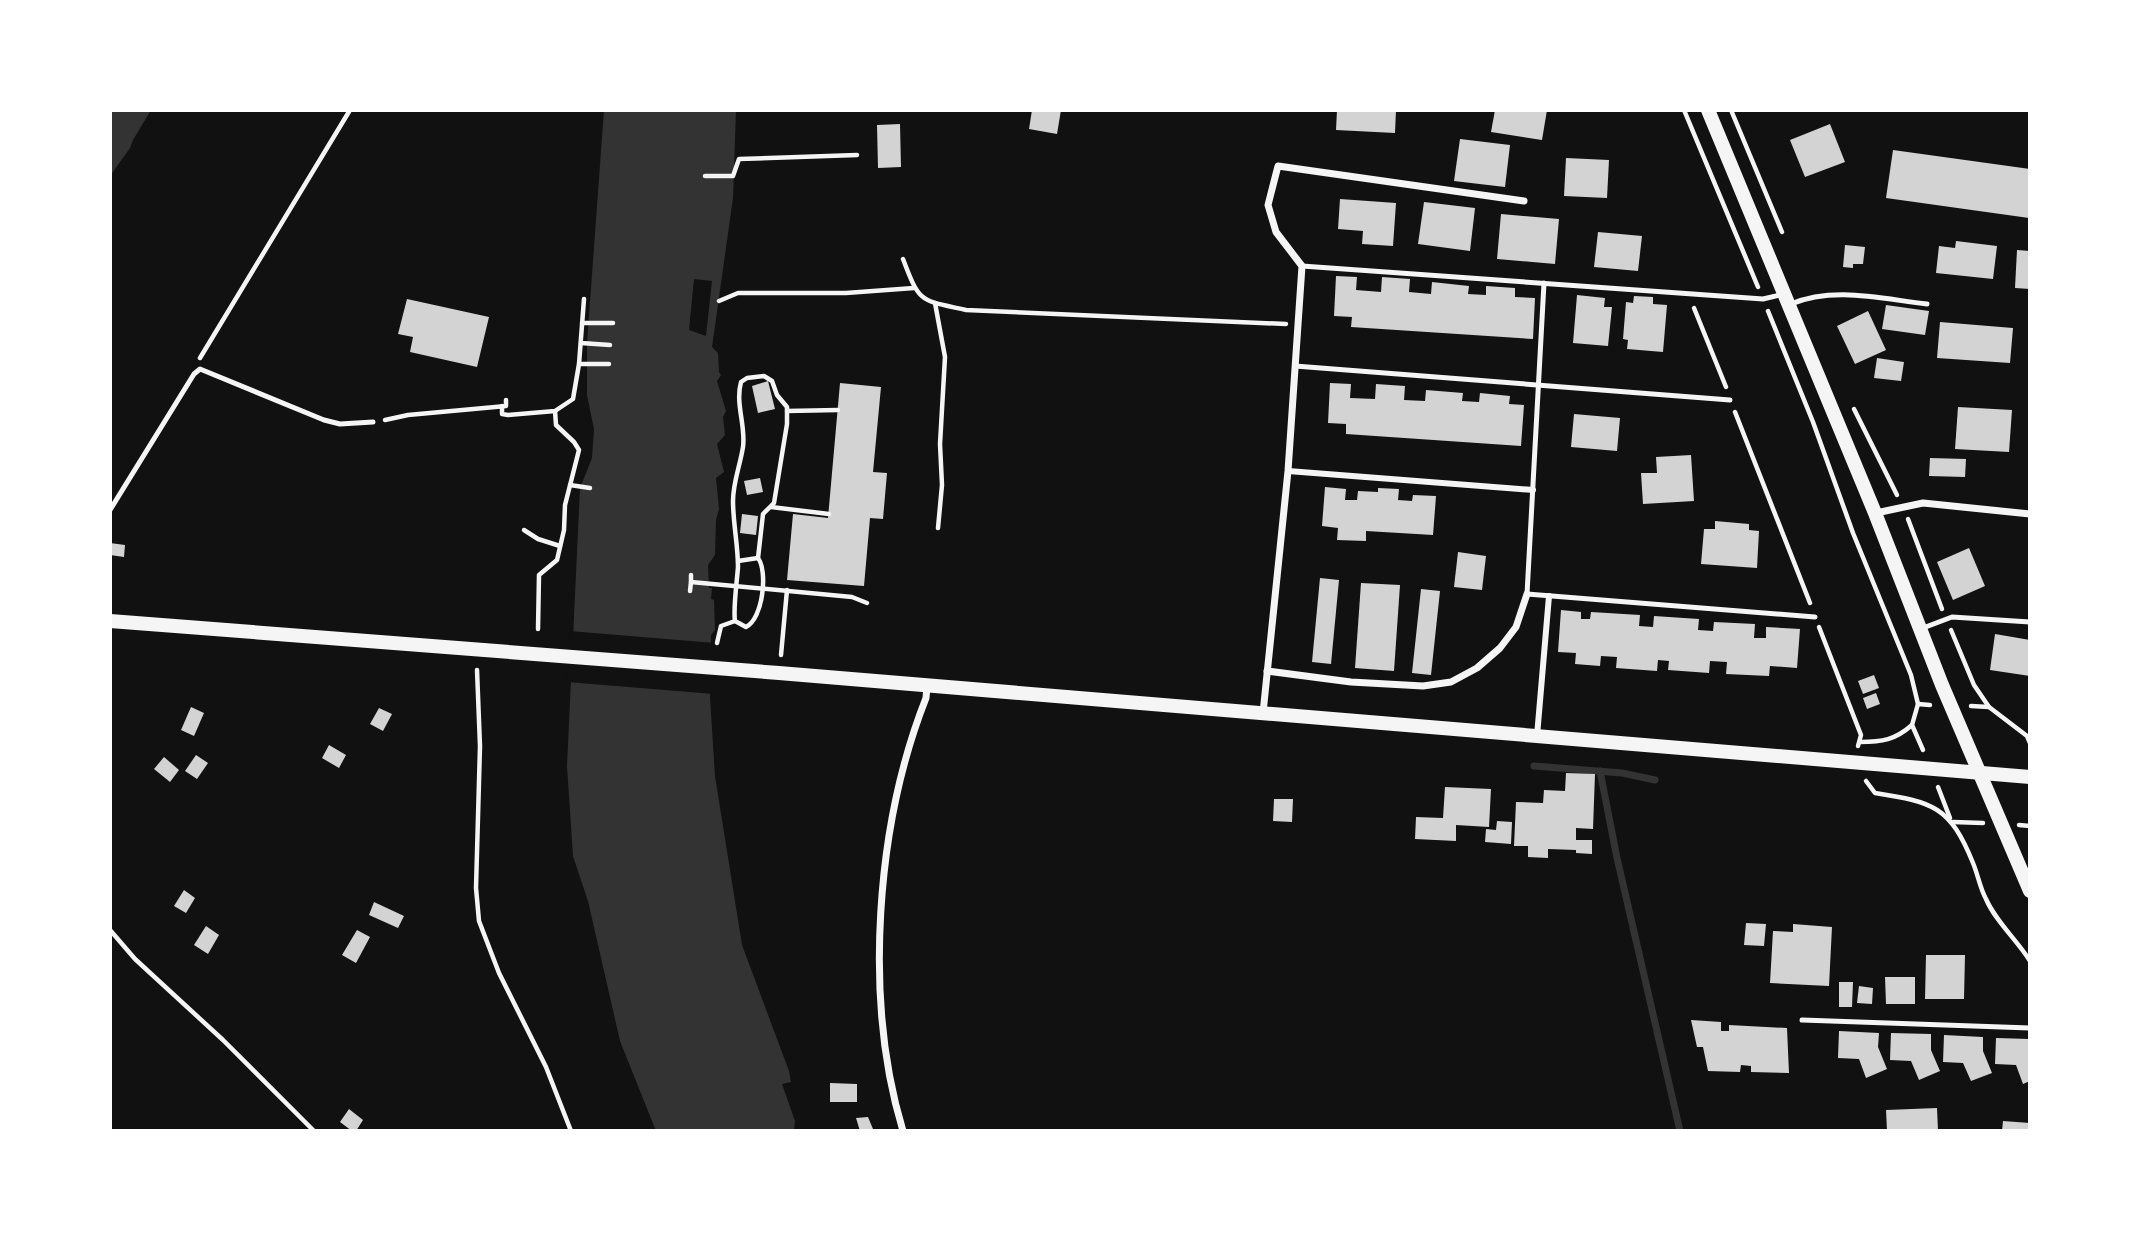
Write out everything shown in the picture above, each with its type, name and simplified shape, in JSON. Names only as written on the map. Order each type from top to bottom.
[{"type":"main road","points":[[1708,110],[2030,891]]},
{"type":"main road","points":[[110,621],[2030,777]]},
{"type":"street","points":[[1263,713],[1287,471],[1302,266],[1276,232],[1268,205],[1278,166],[1524,201]]},
{"type":"street","points":[[1287,471],[1533,490]]},
{"type":"street","points":[[1875,513],[1923,503],[2030,514]]},
{"type":"street","points":[[1267,671],[1351,682],[1423,686],[1451,682],[1477,668],[1500,648],[1516,627],[1527,594]]},
{"type":"street","points":[[1537,736],[1549,596]]},
{"type":"street","points":[[902,1131],[895,1108],[882,1024],[882,886],[902,770],[928,686]]},
{"type":"lane","points":[[1302,266],[1763,299],[1845,294],[1927,304]]},
{"type":"lane","points":[[1544,283],[1527,594],[1815,617]]},
{"type":"lane","points":[[1295,366],[1730,400]]},
{"type":"lane","points":[[110,510],[194,374],[200,369],[324,421],[340,424],[373,422]]},
{"type":"lane","points":[[1920,629],[1952,617],[2030,622]]},
{"type":"lane","points":[[1802,1020],[2030,1028]]},
{"type":"path","points":[[200,369],[200,356],[350,110]]},
{"type":"path","points":[[1684,110],[1813,422],[1853,533],[1911,675],[1918,704],[1912,725],[1899,737],[1884,742],[1861,739],[1688,294]]},
{"type":"path","points":[[705,176],[733,176],[739,159],[857,155]]},
{"type":"path","points":[[903,259],[914,288],[927,302],[966,310],[1297,324]]},
{"type":"path","points":[[719,301],[738,292],[846,293],[914,288]]},
{"type":"path","points":[[502,407],[502,414],[508,415],[555,411],[573,399],[584,299]]},
{"type":"path","points":[[935,303],[946,356],[938,528]]},
{"type":"path","points":[[582,323],[613,323]]},
{"type":"path","points":[[581,343],[610,345]]},
{"type":"path","points":[[579,363],[608,364]]},
{"type":"path","points":[[717,643],[720,626],[734,621],[746,627],[753,623],[763,595],[763,565],[758,558],[763,514],[774,503],[787,424],[787,407],[777,395],[772,381],[764,376],[747,378],[741,382],[738,399],[743,446],[734,481],[733,500],[738,562],[734,621]]},
{"type":"path","points":[[373,422],[408,415],[502,407],[506,406],[506,400]]},
{"type":"path","points":[[787,411],[838,410]]},
{"type":"path","points":[[538,629],[539,575],[557,560],[579,450],[556,425],[555,411]]},
{"type":"path","points":[[570,485],[590,488]]},
{"type":"path","points":[[770,507],[828,514]]},
{"type":"path","points":[[524,530],[538,539],[560,546]]},
{"type":"path","points":[[738,562],[758,558]]},
{"type":"path","points":[[690,591],[691,575]]},
{"type":"path","points":[[691,582],[852,597],[867,603]]},
{"type":"path","points":[[782,649],[788,590]]},
{"type":"path","points":[[477,670],[480,746],[476,887],[479,922],[499,973],[546,1067],[571,1131]]},
{"type":"path","points":[[1918,704],[1930,705]]},
{"type":"path","points":[[1974,706],[1989,706],[2028,736],[2030,743]]},
{"type":"path","points":[[1912,725],[1917,737]]},
{"type":"path","points":[[1849,761],[1875,793],[1912,798],[1929,804],[1952,822],[1968,822]]},
{"type":"path","points":[[1943,797],[1952,822],[1973,863],[1986,900],[2030,961]]},
{"type":"path","points":[[110,930],[135,959],[223,1040],[314,1131]]},
{"type":"shaded area","points":[[110,110],[151,110],[130,148],[110,176]]},
{"type":"shaded area","points":[[604,110],[736,110],[733,198],[712,347],[718,353],[721,375],[717,381],[726,411],[723,417],[725,435],[717,444],[724,472],[716,478],[719,509],[715,555],[708,565],[709,588],[712,588],[711,599],[714,600],[715,630],[711,635],[710,697],[715,776],[742,945],[789,1071],[791,1082],[782,1084],[795,1121],[794,1131],[656,1131],[620,1041],[588,901],[573,856],[567,766],[580,488],[592,458],[594,429],[587,395],[587,343]]},
{"type":"pier","points":[[694,279],[712,281],[706,336],[689,330]]},
{"type":"pier","points":[[569,631],[715,643],[714,694],[567,682]]},
{"type":"building","points":[[1032,110],[1061,110],[1057,134],[1029,129]]},
{"type":"building","points":[[1337,110],[1396,110],[1395,133],[1336,130]]},
{"type":"building","points":[[1495,110],[1547,110],[1542,140],[1491,132]]},
{"type":"building","points":[[900,124],[901,167],[878,168],[877,125]]},
{"type":"building","points":[[1830,124],[1845,162],[1805,177],[1790,140]]},
{"type":"building","points":[[1460,139],[1510,145],[1505,187],[1454,181]]},
{"type":"building","points":[[1893,150],[2030,169],[2029,218],[1886,198]]},
{"type":"building","points":[[1566,158],[1609,160],[1607,198],[1564,196]]},
{"type":"building","points":[[1340,199],[1396,203],[1393,246],[1362,244],[1363,231],[1338,229]]},
{"type":"building","points":[[1424,202],[1475,208],[1470,251],[1418,244]]},
{"type":"building","points":[[1501,214],[1559,219],[1555,264],[1497,259]]},
{"type":"building","points":[[1598,232],[1642,236],[1638,271],[1594,267]]},
{"type":"building","points":[[1956,241],[1997,246],[1993,279],[1936,273],[1939,246],[1955,248]]},
{"type":"building","points":[[1845,245],[1865,247],[1863,264],[1853,264],[1853,268],[1843,267]]},
{"type":"building","points":[[2017,250],[2030,251],[2030,289],[2015,288]]},
{"type":"building","points":[[1336,276],[1357,277],[1356,290],[1381,292],[1382,277],[1410,279],[1409,292],[1431,294],[1432,282],[1469,286],[1468,294],[1486,295],[1486,286],[1515,288],[1515,297],[1535,298],[1533,339],[1351,327],[1352,317],[1334,316]]},
{"type":"building","points":[[1577,295],[1605,298],[1604,307],[1612,307],[1608,346],[1573,343]]},
{"type":"building","points":[[1634,296],[1653,297],[1653,304],[1667,305],[1663,352],[1627,349],[1628,340],[1623,339],[1626,302],[1633,303]]},
{"type":"building","points":[[407,299],[489,317],[477,367],[410,352],[413,337],[398,334]]},
{"type":"building","points":[[1886,305],[1929,311],[1925,335],[1882,329]]},
{"type":"building","points":[[1868,311],[1886,350],[1855,364],[1837,326]]},
{"type":"building","points":[[1940,322],[2013,328],[2010,363],[1937,358]]},
{"type":"building","points":[[1877,358],[1904,362],[1901,381],[1874,378]]},
{"type":"building","points":[[768,381],[775,409],[758,413],[752,386]]},
{"type":"building","points":[[840,383],[881,387],[873,472],[887,473],[883,519],[870,518],[864,586],[787,580],[793,514],[828,518]]},
{"type":"building","points":[[1330,383],[1351,384],[1350,398],[1375,399],[1376,384],[1405,386],[1404,400],[1425,401],[1426,390],[1463,393],[1462,401],[1479,402],[1480,393],[1510,396],[1509,404],[1524,405],[1521,446],[1346,434],[1346,424],[1328,423]]},
{"type":"building","points":[[1958,407],[2012,410],[2009,452],[1955,449]]},
{"type":"building","points":[[1574,414],[1620,418],[1617,451],[1571,447]]},
{"type":"building","points":[[1691,455],[1694,501],[1643,504],[1641,473],[1657,473],[1656,457]]},
{"type":"building","points":[[1930,458],[1966,459],[1965,477],[1929,476]]},
{"type":"building","points":[[760,478],[763,492],[747,495],[744,481]]},
{"type":"building","points":[[1325,487],[1346,489],[1345,500],[1357,500],[1358,491],[1378,492],[1378,488],[1399,489],[1398,500],[1412,501],[1413,495],[1436,496],[1433,535],[1366,531],[1366,541],[1337,540],[1338,528],[1322,526]]},
{"type":"building","points":[[742,514],[758,516],[756,535],[740,533]]},
{"type":"building","points":[[1715,521],[1749,524],[1749,530],[1759,531],[1757,568],[1701,564],[1704,529],[1715,529]]},
{"type":"building","points":[[110,543],[125,545],[124,557],[110,555]]},
{"type":"building","points":[[1969,548],[1985,586],[1953,600],[1937,562]]},
{"type":"building","points":[[1458,552],[1486,556],[1482,590],[1454,587]]},
{"type":"building","points":[[1320,578],[1339,580],[1331,664],[1312,662]]},
{"type":"building","points":[[1361,583],[1400,585],[1394,671],[1355,668]]},
{"type":"building","points":[[1421,589],[1440,591],[1431,675],[1412,673]]},
{"type":"building","points":[[1561,610],[1581,612],[1581,619],[1590,619],[1591,612],[1640,615],[1639,626],[1653,627],[1654,616],[1699,619],[1698,630],[1713,631],[1714,622],[1755,624],[1754,638],[1766,638],[1766,627],[1800,629],[1797,668],[1770,666],[1769,676],[1726,674],[1727,662],[1710,661],[1709,673],[1668,670],[1669,661],[1658,660],[1657,671],[1616,668],[1617,657],[1601,656],[1600,666],[1575,664],[1576,653],[1558,652]]},
{"type":"building","points":[[1995,634],[2030,640],[2030,676],[1990,670]]},
{"type":"building","points":[[1874,675],[1879,688],[1863,694],[1858,681]]},
{"type":"building","points":[[1876,693],[1880,704],[1867,709],[1863,698]]},
{"type":"building","points":[[191,707],[204,713],[194,736],[181,730]]},
{"type":"building","points":[[379,708],[392,714],[383,731],[370,724]]},
{"type":"building","points":[[329,745],[346,755],[339,768],[322,758]]},
{"type":"building","points":[[196,755],[208,763],[197,779],[185,771]]},
{"type":"building","points":[[164,757],[179,770],[170,782],[154,769]]},
{"type":"building","points":[[1566,773],[1595,774],[1593,829],[1576,828],[1576,840],[1592,840],[1592,854],[1576,853],[1576,850],[1548,849],[1548,858],[1528,857],[1528,846],[1514,846],[1516,802],[1543,803],[1544,790],[1565,791]]},
{"type":"building","points":[[1445,787],[1491,789],[1489,827],[1456,825],[1456,841],[1415,839],[1416,817],[1443,818]]},
{"type":"building","points":[[1274,799],[1293,799],[1292,822],[1273,821]]},
{"type":"building","points":[[1497,821],[1512,822],[1511,844],[1485,842],[1486,829],[1496,830]]},
{"type":"building","points":[[184,890],[195,898],[186,913],[174,906]]},
{"type":"building","points":[[374,902],[404,916],[398,928],[369,915]]},
{"type":"building","points":[[1746,923],[1766,924],[1764,946],[1744,945]]},
{"type":"building","points":[[1793,924],[1832,927],[1829,986],[1770,983],[1773,931],[1793,932]]},
{"type":"building","points":[[206,926],[219,935],[208,954],[194,945]]},
{"type":"building","points":[[357,930],[370,937],[356,963],[342,955]]},
{"type":"building","points":[[1926,955],[1965,955],[1964,999],[1925,999]]},
{"type":"building","points":[[1885,977],[1915,977],[1915,1004],[1886,1004]]},
{"type":"building","points":[[1839,982],[1853,982],[1852,1007],[1839,1007]]},
{"type":"building","points":[[1859,986],[1873,988],[1872,1004],[1857,1003]]},
{"type":"building","points":[[1691,1020],[1721,1022],[1721,1031],[1729,1031],[1729,1025],[1787,1028],[1789,1073],[1751,1072],[1751,1066],[1741,1065],[1740,1072],[1708,1071],[1703,1047],[1697,1047]]},
{"type":"building","points":[[1839,1031],[1879,1033],[1878,1047],[1887,1069],[1866,1078],[1859,1059],[1838,1058]]},
{"type":"building","points":[[1891,1033],[1931,1034],[1931,1050],[1940,1071],[1919,1080],[1911,1061],[1890,1060]]},
{"type":"building","points":[[1944,1035],[1983,1037],[1983,1051],[1992,1073],[1971,1081],[1963,1063],[1943,1062]]},
{"type":"building","points":[[1996,1038],[2030,1039],[2030,1081],[2023,1084],[2016,1065],[1995,1064]]},
{"type":"building","points":[[830,1083],[857,1084],[857,1102],[830,1102]]},
{"type":"building","points":[[1937,1108],[1938,1131],[1887,1131],[1886,1110]]},
{"type":"building","points":[[349,1109],[363,1120],[356,1131],[340,1122]]},
{"type":"building","points":[[868,1117],[873,1129],[860,1131],[856,1118]]},
{"type":"building","points":[[2003,1121],[2030,1123],[2030,1131],[2002,1131]]},
{"type":"waterway","points":[[1534,766],[1622,773],[1655,780]]},
{"type":"waterway","points":[[1600,771],[1617,858],[1680,1131]]}]
